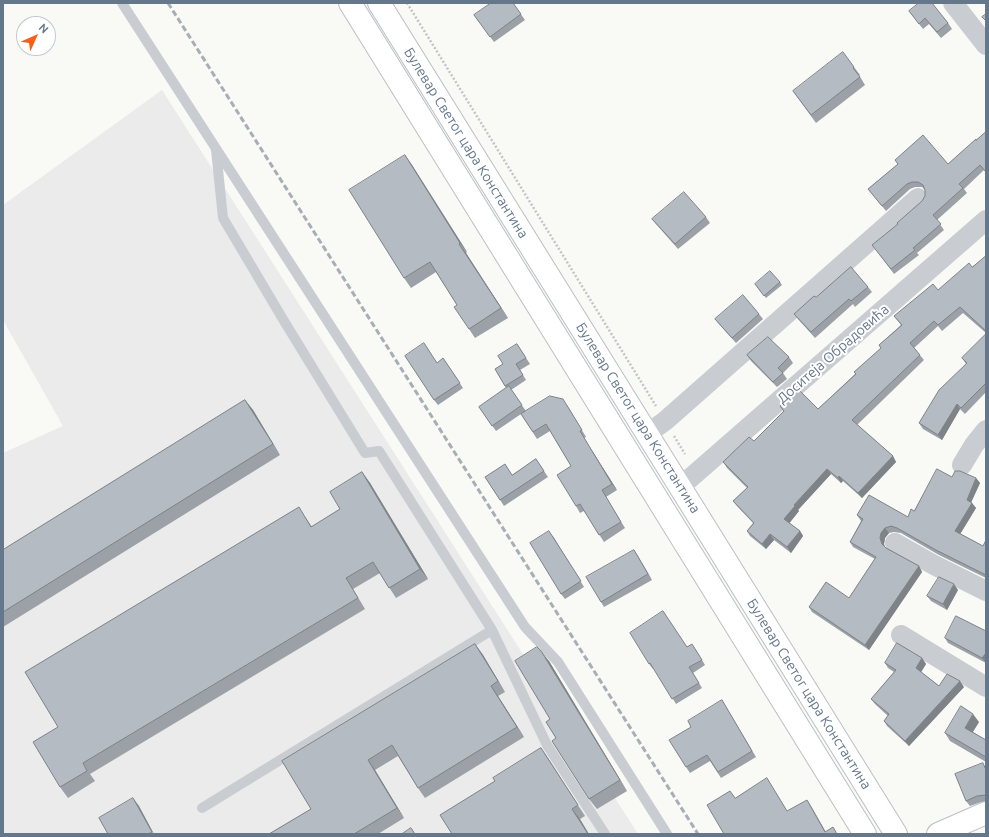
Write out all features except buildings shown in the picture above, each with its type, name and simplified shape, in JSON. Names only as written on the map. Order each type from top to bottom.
[{"type":"main road","name":"Булевар Светог цара Константина","points":[[350,3],[865,834]]},
{"type":"main road","name":"Булевар Светог цара Константина","points":[[379,3],[896,834]]},
{"type":"main road","points":[[938,834],[984,818]]},
{"type":"street","points":[[953,3],[986,45]]},
{"type":"street","points":[[647,434],[665,421],[918,198]]},
{"type":"street","name":"Доситеја Обрадовића","points":[[680,487],[986,220]]},
{"type":"street","points":[[962,465],[974,445],[986,430]]},
{"type":"street","points":[[895,543],[934,565],[986,591]]},
{"type":"street","points":[[901,635],[986,686]]},
{"type":"lane","points":[[122,3],[525,627],[558,662],[667,834]]},
{"type":"lane","points":[[216,148],[223,218],[365,453],[379,451],[492,630],[547,745],[605,834]]},
{"type":"lane","points":[[202,808],[492,630]]},
{"type":"shaded area","points":[[162,90],[638,834],[3,834],[3,453],[63,426],[3,320],[3,205]]},
{"type":"railway","points":[[168,3],[698,834]]}]
